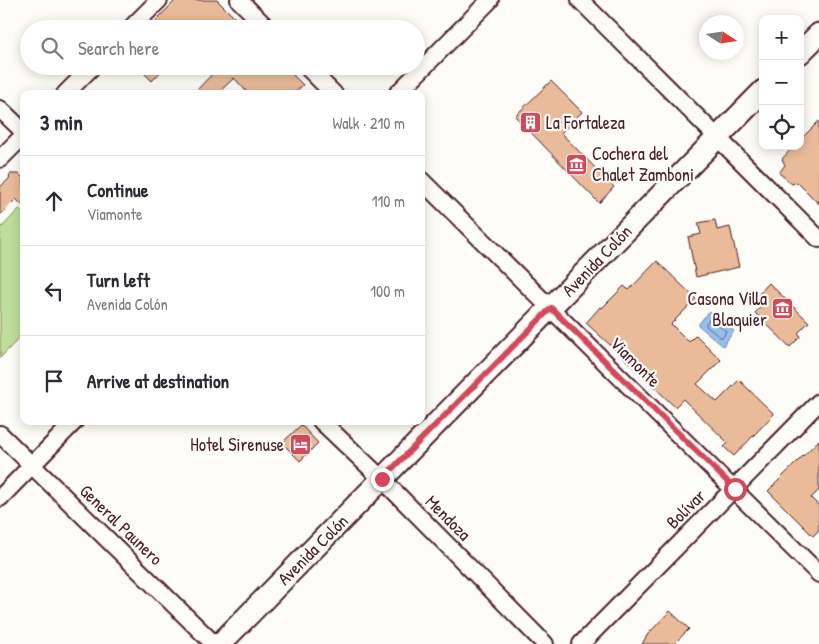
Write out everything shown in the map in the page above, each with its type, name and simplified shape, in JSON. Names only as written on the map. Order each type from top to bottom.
[{"type":"main road","points":[[804,49],[819,34]]},
{"type":"main road","name":"Avenida Colón","points":[[220,644],[759,95]]},
{"type":"street","points":[[139,20],[159,0]]},
{"type":"street","points":[[239,0],[259,20]]},
{"type":"street","points":[[425,66],[490,0]]},
{"type":"street","points":[[580,0],[819,239]]},
{"type":"street","points":[[69,90],[84,75]]},
{"type":"street","points":[[315,75],[330,90]]},
{"type":"street","points":[[401,90],[416,75]]},
{"type":"street","points":[[0,109],[20,130]]},
{"type":"street","points":[[0,158],[20,138]]},
{"type":"street","name":"Viamonte","points":[[425,184],[819,574]]},
{"type":"street","name":"Bolívar","points":[[581,644],[819,402]]},
{"type":"street","points":[[0,498],[71,425]]},
{"type":"street","name":"Mendoza","points":[[325,425],[382,479],[545,644]]},
{"type":"street","name":"General Paunero","points":[[0,434],[214,644]]},
{"type":"green space","points":[[20,210],[20,337],[0,358],[0,225],[2,227]]},
{"type":"water","points":[[709,311],[734,331],[723,346],[698,325]]},
{"type":"building","points":[[176,0],[217,0],[237,20],[156,20]]},
{"type":"building","points":[[146,75],[158,75],[152,81]]},
{"type":"building","points":[[211,75],[293,75],[303,85],[297,90],[245,90],[234,78],[221,90],[197,90]]},
{"type":"building","name":"Cochera del Chalet Zamboni","points":[[551,81],[582,112],[561,133],[614,187],[599,203],[515,116]]},
{"type":"building","points":[[819,121],[819,204],[797,182],[792,184],[779,173],[785,165],[782,159],[790,150],[804,150],[804,136]]},
{"type":"building","points":[[10,174],[20,175],[20,203],[16,199],[0,215],[0,187],[9,179]]},
{"type":"building","points":[[715,220],[717,230],[730,227],[739,267],[696,277],[688,237],[701,234],[698,223]]},
{"type":"building","points":[[657,261],[696,299],[671,324],[689,342],[696,335],[721,360],[697,384],[717,402],[739,380],[774,414],[734,456],[724,447],[728,443],[683,399],[675,407],[586,323],[600,307],[602,308],[624,286],[629,290]]},
{"type":"building","points":[[769,283],[809,322],[798,333],[800,335],[799,338],[790,347],[755,313],[763,304],[756,297]]},
{"type":"building","points":[[301,425],[318,443],[300,461],[282,443]]},
{"type":"building","points":[[819,440],[819,490],[811,498],[819,506],[819,530],[813,536],[768,491]]},
{"type":"building","points":[[670,611],[689,629],[674,644],[642,644],[648,634]]},
{"type":"place","name":"La Fortaleza","points":[[530,123]]},
{"type":"place","name":"Cochera del Chalet Zamboni","points":[[576,164]]},
{"type":"place","name":"Casona Villa Blaquier","points":[[783,309]]},
{"type":"place","name":"Hotel Sirenuse","points":[[300,445]]},
{"type":"route","points":[[382,479],[551,308],[735,489]]}]
